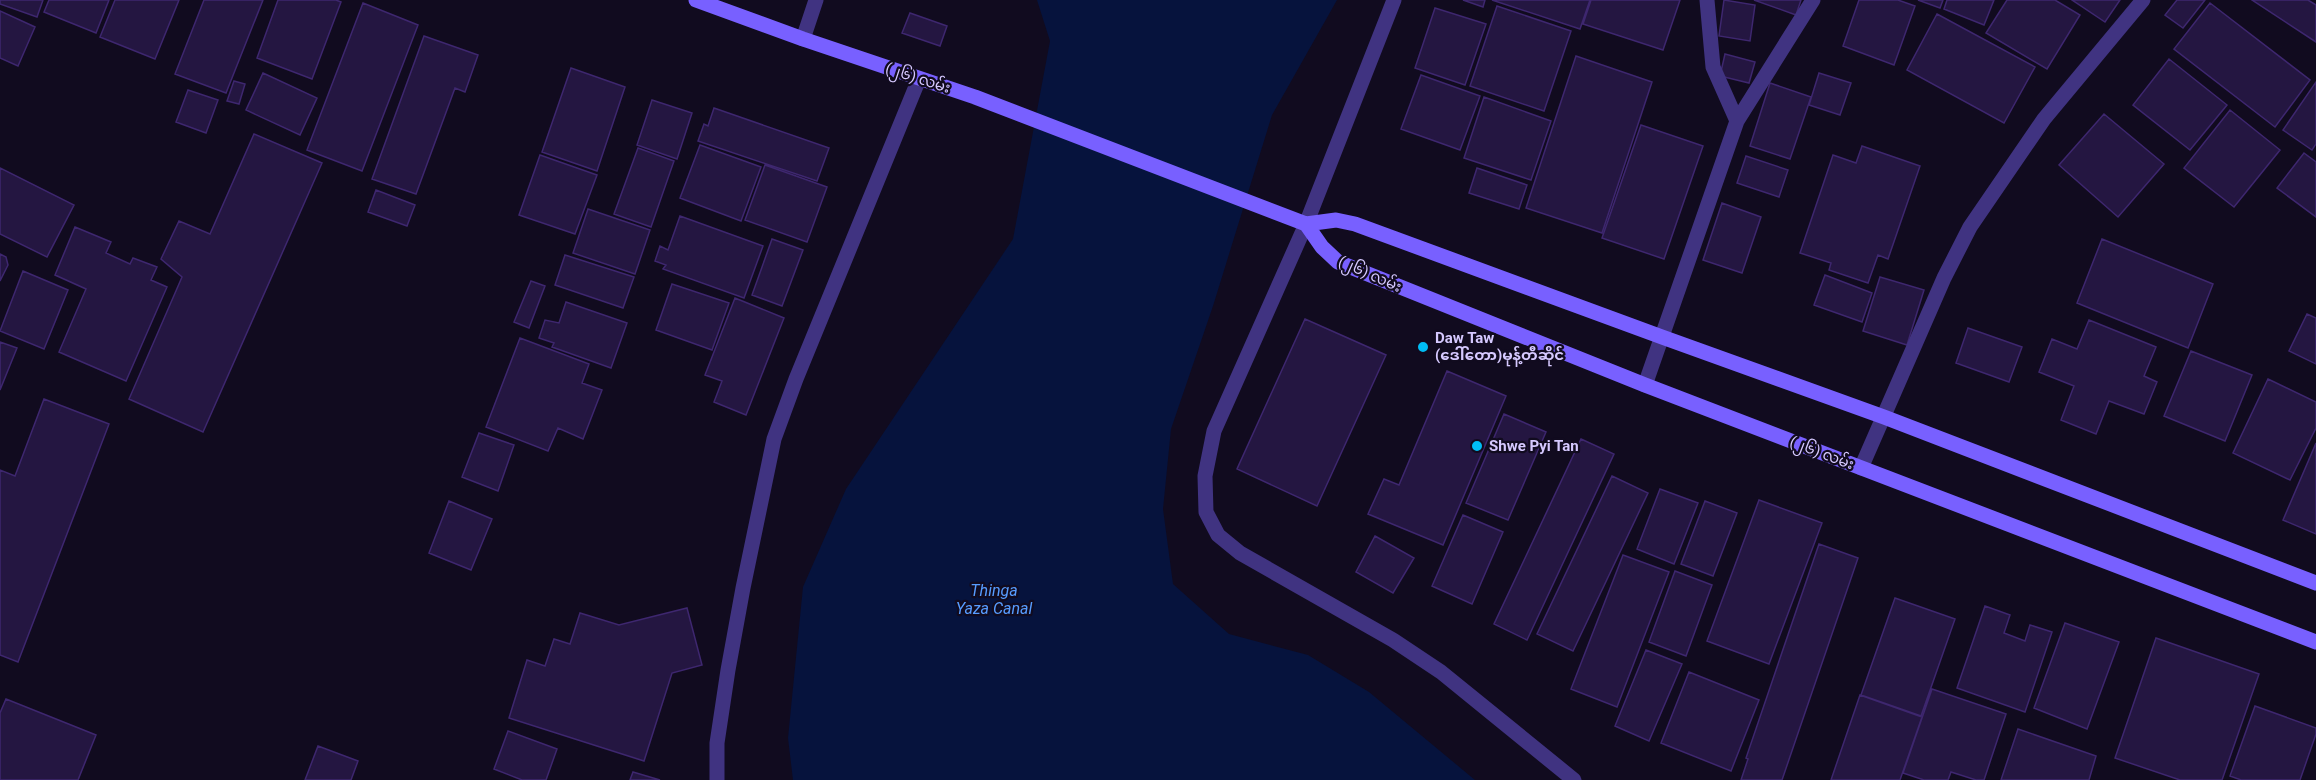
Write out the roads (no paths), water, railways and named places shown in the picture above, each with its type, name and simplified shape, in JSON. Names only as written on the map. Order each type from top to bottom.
[{"type":"main road","name":"(၂၆) လမ်း","points":[[696,0],[975,97],[1274,211],[1306,224],[1322,247],[1338,262],[1645,385],[2316,642]]},
{"type":"main road","points":[[1306,224],[1335,220],[1355,224],[1884,417],[2316,583]]},
{"type":"street","points":[[803,39],[816,0]]},
{"type":"street","points":[[1394,0],[1306,224],[1214,431],[1205,476],[1206,512],[1218,535],[1240,553],[1373,628],[1431,665],[1574,780]]},
{"type":"street","points":[[1707,0],[1713,67],[1737,121]]},
{"type":"street","points":[[1645,385],[1737,121],[1813,0]]},
{"type":"street","points":[[1861,468],[1944,278],[1970,227],[2044,119],[2143,0]]},
{"type":"street","points":[[717,780],[717,743],[730,658],[774,439],[919,79]]},
{"type":"water","name":"Thinga Yaza Canal","points":[[1037,0],[1337,0],[1272,115],[1213,306],[1171,429],[1163,509],[1173,584],[1229,634],[1308,655],[1369,692],[1475,780],[793,780],[788,738],[803,587],[846,489],[1013,239],[1050,41]]},
{"type":"place","name":"Daw Taw (ဒေါ်တော)မုန့်တီဆိုင်","points":[[1423,347]]},
{"type":"place","name":"Shwe Pyi Tan","points":[[1477,446]]}]
